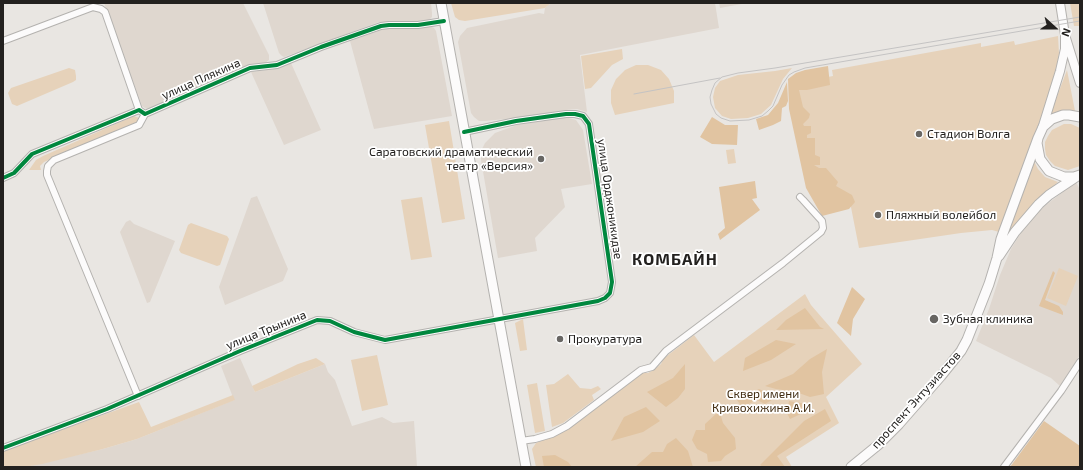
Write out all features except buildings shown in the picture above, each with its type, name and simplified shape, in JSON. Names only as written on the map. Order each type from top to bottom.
[{"type":"main road","points":[[441,3],[526,467]]},
{"type":"main road","name":"проспект Энтузиастов","points":[[1060,3],[1065,35],[1080,83]]},
{"type":"main road","name":"проспект Энтузиастов","points":[[851,467],[878,445],[898,424],[961,351],[979,312],[998,258],[1001,239],[1039,135],[1060,71],[1065,49],[1065,35]]},
{"type":"main road","name":"проспект Энтузиастов","points":[[1079,175],[1064,177],[1049,171],[1042,163],[1038,154],[1039,135],[1048,123],[1058,116],[1069,114],[1080,117]]},
{"type":"main road","name":"проспект Энтузиастов","points":[[998,258],[1015,232],[1039,204],[1049,195],[1079,175]]},
{"type":"street","points":[[3,41],[93,7],[101,9],[105,12],[139,110],[145,114],[139,125],[54,160],[48,166],[47,171],[47,175],[138,396]]},
{"type":"street","name":"улица Плякина","points":[[145,114],[250,68],[277,65],[321,47],[381,26],[418,25],[444,21]]},
{"type":"street","points":[[3,178],[14,173],[32,154],[139,110]]},
{"type":"street","name":"улица Орджоникидзе","points":[[464,132],[516,121],[566,114],[583,116],[589,124],[612,282],[610,293],[605,298],[598,301],[499,319]]},
{"type":"street","points":[[521,441],[552,434],[567,426],[641,370],[652,367],[666,351],[821,232],[823,228],[822,221],[800,197]]},
{"type":"street","name":"улица Трынина","points":[[3,448],[72,423],[317,320],[330,321],[354,332],[385,340],[499,319]]},
{"type":"street","points":[[1004,467],[1061,391],[1080,362]]},
{"type":"shaded area","points":[[104,3],[243,3],[269,55],[269,60],[265,63],[250,64],[148,109],[145,108],[142,106]]},
{"type":"shaded area","points":[[263,3],[431,3],[432,17],[429,20],[417,22],[379,22],[284,57],[279,53]]},
{"type":"shaded area","points":[[551,3],[715,3],[719,28],[580,55],[587,112],[577,109],[516,118],[479,121],[471,113],[458,42],[460,36],[467,28],[539,13],[544,14],[545,8]]},
{"type":"shaded area","points":[[719,3],[747,3],[720,8]]},
{"type":"shaded area","points":[[430,26],[436,31],[452,116],[374,129],[350,41],[391,28],[418,29]]},
{"type":"shaded area","points":[[291,63],[321,130],[284,145],[251,72],[273,69]]},
{"type":"shaded area","points":[[565,117],[576,120],[583,130],[592,184],[561,189],[565,207],[535,238],[537,251],[498,258],[481,160],[481,151],[485,143],[495,133],[517,125]]},
{"type":"shaded area","points":[[1076,182],[1080,190],[1080,355],[1060,386],[1051,378],[976,341],[989,309],[1000,275],[1011,249],[1019,236],[1030,220],[1042,208]]},
{"type":"shaded area","points":[[257,196],[288,269],[283,281],[225,305],[219,287],[251,198]]},
{"type":"shaded area","points":[[130,220],[134,224],[175,241],[150,302],[147,303],[120,232],[126,222]]},
{"type":"shaded area","points":[[240,358],[255,392],[325,364],[328,372],[335,380],[352,426],[382,417],[393,423],[414,421],[417,467],[24,467],[103,449],[137,439],[234,400],[221,366]]},
{"type":"green space","points":[[451,3],[551,3],[545,8],[465,21],[459,20],[455,17]]},
{"type":"green space","points":[[1070,3],[1080,3],[1080,26],[1074,26]]},
{"type":"green space","name":"Стадион Волга","points":[[1058,36],[1059,54],[1053,85],[999,232],[992,230],[961,233],[859,248],[849,197],[813,183],[793,84],[833,76],[832,70],[981,43],[981,47],[1014,41],[1015,45]]},
{"type":"green space","points":[[622,49],[623,59],[612,65],[591,88],[585,89],[581,56]]},
{"type":"green space","points":[[636,65],[648,65],[661,70],[669,79],[674,91],[674,103],[615,115],[611,103],[611,90],[616,79],[625,70]]},
{"type":"green space","points":[[828,66],[830,85],[807,90],[799,90],[803,107],[810,114],[809,118],[803,124],[804,126],[811,126],[811,133],[807,135],[807,138],[815,138],[815,155],[820,157],[820,165],[814,165],[819,168],[826,168],[838,182],[836,186],[852,195],[855,202],[849,209],[822,216],[806,188],[789,109],[788,79],[796,73],[805,70]]},
{"type":"green space","points":[[69,68],[75,70],[76,80],[73,82],[17,106],[12,104],[8,93],[11,88]]},
{"type":"green space","points":[[792,68],[783,79],[771,105],[761,114],[748,118],[731,119],[722,116],[715,108],[713,97],[715,88],[720,81],[738,75]]},
{"type":"green space","points":[[1067,70],[1075,111],[1063,111],[1050,115]]},
{"type":"green space","points":[[787,82],[788,101],[786,106],[782,108],[781,121],[759,130],[756,119],[768,115],[778,103]]},
{"type":"green space","points":[[134,116],[139,118],[136,123],[44,162],[40,166],[41,170],[29,170],[36,160],[43,156]]},
{"type":"green space","points":[[712,117],[725,125],[738,125],[737,145],[712,144],[700,137]]},
{"type":"green space","points":[[449,121],[465,219],[442,223],[425,125]]},
{"type":"green space","points":[[1064,124],[1071,124],[1080,128],[1080,166],[1068,170],[1055,166],[1046,155],[1045,149],[1045,142],[1052,130]]},
{"type":"green space","points":[[734,149],[736,163],[728,164],[726,150]]},
{"type":"green space","points":[[1034,161],[1038,169],[1045,177],[1058,182],[1026,212],[1005,239]]},
{"type":"green space","points":[[755,181],[757,198],[752,199],[760,210],[720,240],[718,234],[725,228],[719,187]]},
{"type":"green space","points":[[422,197],[432,257],[411,260],[401,200]]},
{"type":"green space","points":[[191,223],[227,236],[229,239],[220,265],[217,266],[181,253],[179,250],[188,225]]},
{"type":"green space","points":[[1059,268],[1078,276],[1066,306],[1047,298]]},
{"type":"green space","points":[[1053,271],[1055,273],[1045,300],[1059,306],[1063,312],[1063,315],[1039,306]]},
{"type":"green space","points":[[852,287],[865,299],[853,319],[851,336],[837,323]]},
{"type":"green space","name":"Сквер имени Кривохижина А.И.","points":[[805,294],[811,305],[862,364],[826,397],[839,423],[786,457],[792,467],[536,467],[532,449],[536,443],[565,431],[642,372],[648,373],[655,369],[661,364],[663,359],[694,335],[714,362]]},
{"type":"green space","points":[[805,308],[820,327],[824,329],[776,330],[786,320]]},
{"type":"green space","points":[[523,319],[527,350],[520,351],[515,323]]},
{"type":"green space","points":[[776,340],[796,344],[771,360],[743,371],[745,358]]},
{"type":"green space","points":[[827,349],[822,372],[824,394],[810,397],[796,392],[765,386],[793,374],[810,359]]},
{"type":"green space","points":[[377,355],[388,405],[362,411],[351,360]]},
{"type":"green space","points":[[316,358],[325,364],[255,392],[252,386],[298,364]]},
{"type":"green space","points":[[685,364],[685,389],[678,398],[666,407],[647,392],[673,378]]},
{"type":"green space","points":[[568,374],[580,388],[591,389],[598,386],[601,389],[592,395],[594,400],[563,423],[552,427],[546,385],[554,384]]},
{"type":"green space","points":[[537,383],[545,431],[535,433],[527,385]]},
{"type":"green space","points":[[759,389],[777,397],[765,404],[757,400],[742,407],[737,400]]},
{"type":"green space","points":[[233,395],[235,400],[137,439],[42,464],[24,467],[3,467],[3,451],[139,402],[151,427]]},
{"type":"green space","points":[[789,401],[812,405],[805,412],[790,419],[787,413]]},
{"type":"green space","points":[[646,407],[660,421],[643,432],[611,441],[624,417]]},
{"type":"green space","points":[[825,409],[831,421],[777,456],[785,467],[763,467],[760,465],[804,421]]},
{"type":"green space","points":[[718,412],[720,413],[723,423],[735,438],[736,449],[725,456],[721,461],[708,462],[707,454],[697,449],[692,440],[696,430],[705,430],[705,424]]},
{"type":"green space","points":[[1044,421],[1080,446],[1080,467],[1010,467]]},
{"type":"green space","points":[[676,438],[688,451],[693,467],[635,467],[652,452],[663,452],[667,444]]},
{"type":"green space","points":[[555,455],[568,462],[572,467],[544,467],[542,456]]},
{"type":"tram line","points":[[1080,17],[738,73],[722,77],[715,83],[710,97],[711,104],[716,114],[721,118],[730,121],[749,120],[762,116],[768,111],[773,106],[782,85],[789,75],[805,68],[1080,21]]},
{"type":"tram line","points":[[634,94],[720,78]]},
{"type":"cycle path","points":[[3,178],[14,173],[32,154],[139,110],[145,114],[250,68],[277,65],[321,47],[381,26],[418,25],[444,21]]},
{"type":"cycle path","points":[[3,448],[107,409],[240,351],[317,320],[330,321],[354,332],[385,340],[598,301],[605,298],[610,293],[612,282],[589,124],[583,116],[566,114],[516,121],[464,132]]},
{"type":"place","name":"Стадион Волга","points":[[919,134]]},
{"type":"place","name":"Саратовский драматический театр «Версия»","points":[[541,159]]},
{"type":"place","name":"Пляжный волейбол","points":[[878,215]]},
{"type":"place","name":"Зубная клиника","points":[[934,319]]},
{"type":"place","name":"Прокуратура","points":[[560,339]]},
{"type":"district","name":"КОМБАЙН","points":[[675,260]]}]
